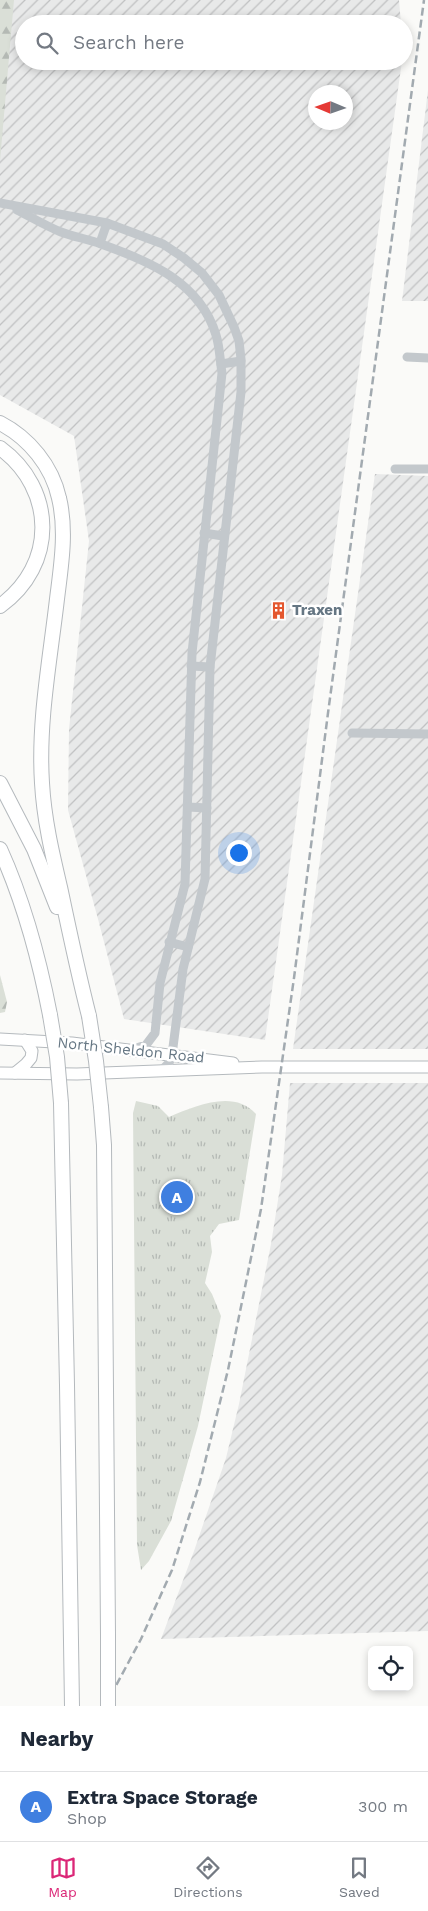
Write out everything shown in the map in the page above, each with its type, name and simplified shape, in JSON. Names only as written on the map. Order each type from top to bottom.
[{"type":"highway","points":[[0,423],[20,436],[44,463],[53,480],[62,513],[61,558],[42,728],[42,782],[47,828],[96,1061],[104,1145],[108,1706]]},
{"type":"highway","points":[[0,448],[16,462],[29,478],[38,497],[42,528],[40,548],[33,568],[22,586],[0,606]]},
{"type":"highway","points":[[0,783],[22,823],[41,866],[76,964]]},
{"type":"highway","points":[[0,849],[20,898],[41,968],[57,1057],[61,1103],[72,1702]]},
{"type":"main road","name":"North Sheldon Road","points":[[1,1039],[132,1050],[262,1067]]},
{"type":"main road","points":[[15,1073],[31,1058],[32,1051],[25,1040]]},
{"type":"main road","name":"North Sheldon Road","points":[[0,1073],[77,1074],[262,1067],[428,1067]]},
{"type":"street","points":[[0,203],[107,223],[164,244],[202,273],[225,305],[239,342],[241,392],[223,536],[210,667],[205,880],[179,990],[172,1055],[169,1063],[162,1070]]},
{"type":"street","points":[[10,206],[62,232],[151,263],[169,274],[187,289],[200,304],[211,323],[218,345],[221,364],[221,395],[204,533],[191,666],[185,884],[160,984],[155,1033],[146,1045],[132,1050]]},
{"type":"street","points":[[100,244],[107,223]]},
{"type":"street","points":[[407,357],[428,358]]},
{"type":"street","points":[[221,364],[241,361]]},
{"type":"street","points":[[395,468],[428,469]]},
{"type":"street","points":[[204,533],[223,536]]},
{"type":"street","points":[[191,666],[210,667]]},
{"type":"street","points":[[352,733],[428,734]]},
{"type":"street","points":[[188,807],[207,808]]},
{"type":"street","points":[[170,942],[188,947]]},
{"type":"shaded area","points":[[0,0],[399,0],[400,15],[15,15],[15,70],[401,70],[265,1040],[124,1019],[68,810],[69,729],[89,541],[74,436],[0,395]]},
{"type":"shaded area","points":[[428,90],[428,301],[402,301]]},
{"type":"shaded area","points":[[375,474],[428,476],[428,1049],[293,1049]]},
{"type":"shaded area","points":[[290,1083],[428,1083],[428,1631],[161,1639],[226,1458],[239,1404],[271,1244],[282,1175]]},
{"type":"green space","points":[[0,0],[14,0],[0,161]]},
{"type":"green space","points":[[0,975],[7,1002],[5,1012],[0,1013]]},
{"type":"green space","points":[[136,1101],[158,1106],[169,1117],[190,1108],[226,1101],[237,1102],[247,1106],[256,1114],[239,1220],[219,1224],[210,1236],[212,1252],[205,1283],[221,1316],[198,1426],[171,1521],[149,1561],[141,1570],[137,1545],[133,1113]]},
{"type":"railway","points":[[105,1706],[141,1639],[172,1570],[200,1482],[228,1370],[261,1209],[294,978],[424,0]]},
{"type":"place","name":"Traxen","points":[[278,610]]},
{"type":"place","name":"Extra Space Storage","points":[[177,1197]]}]
